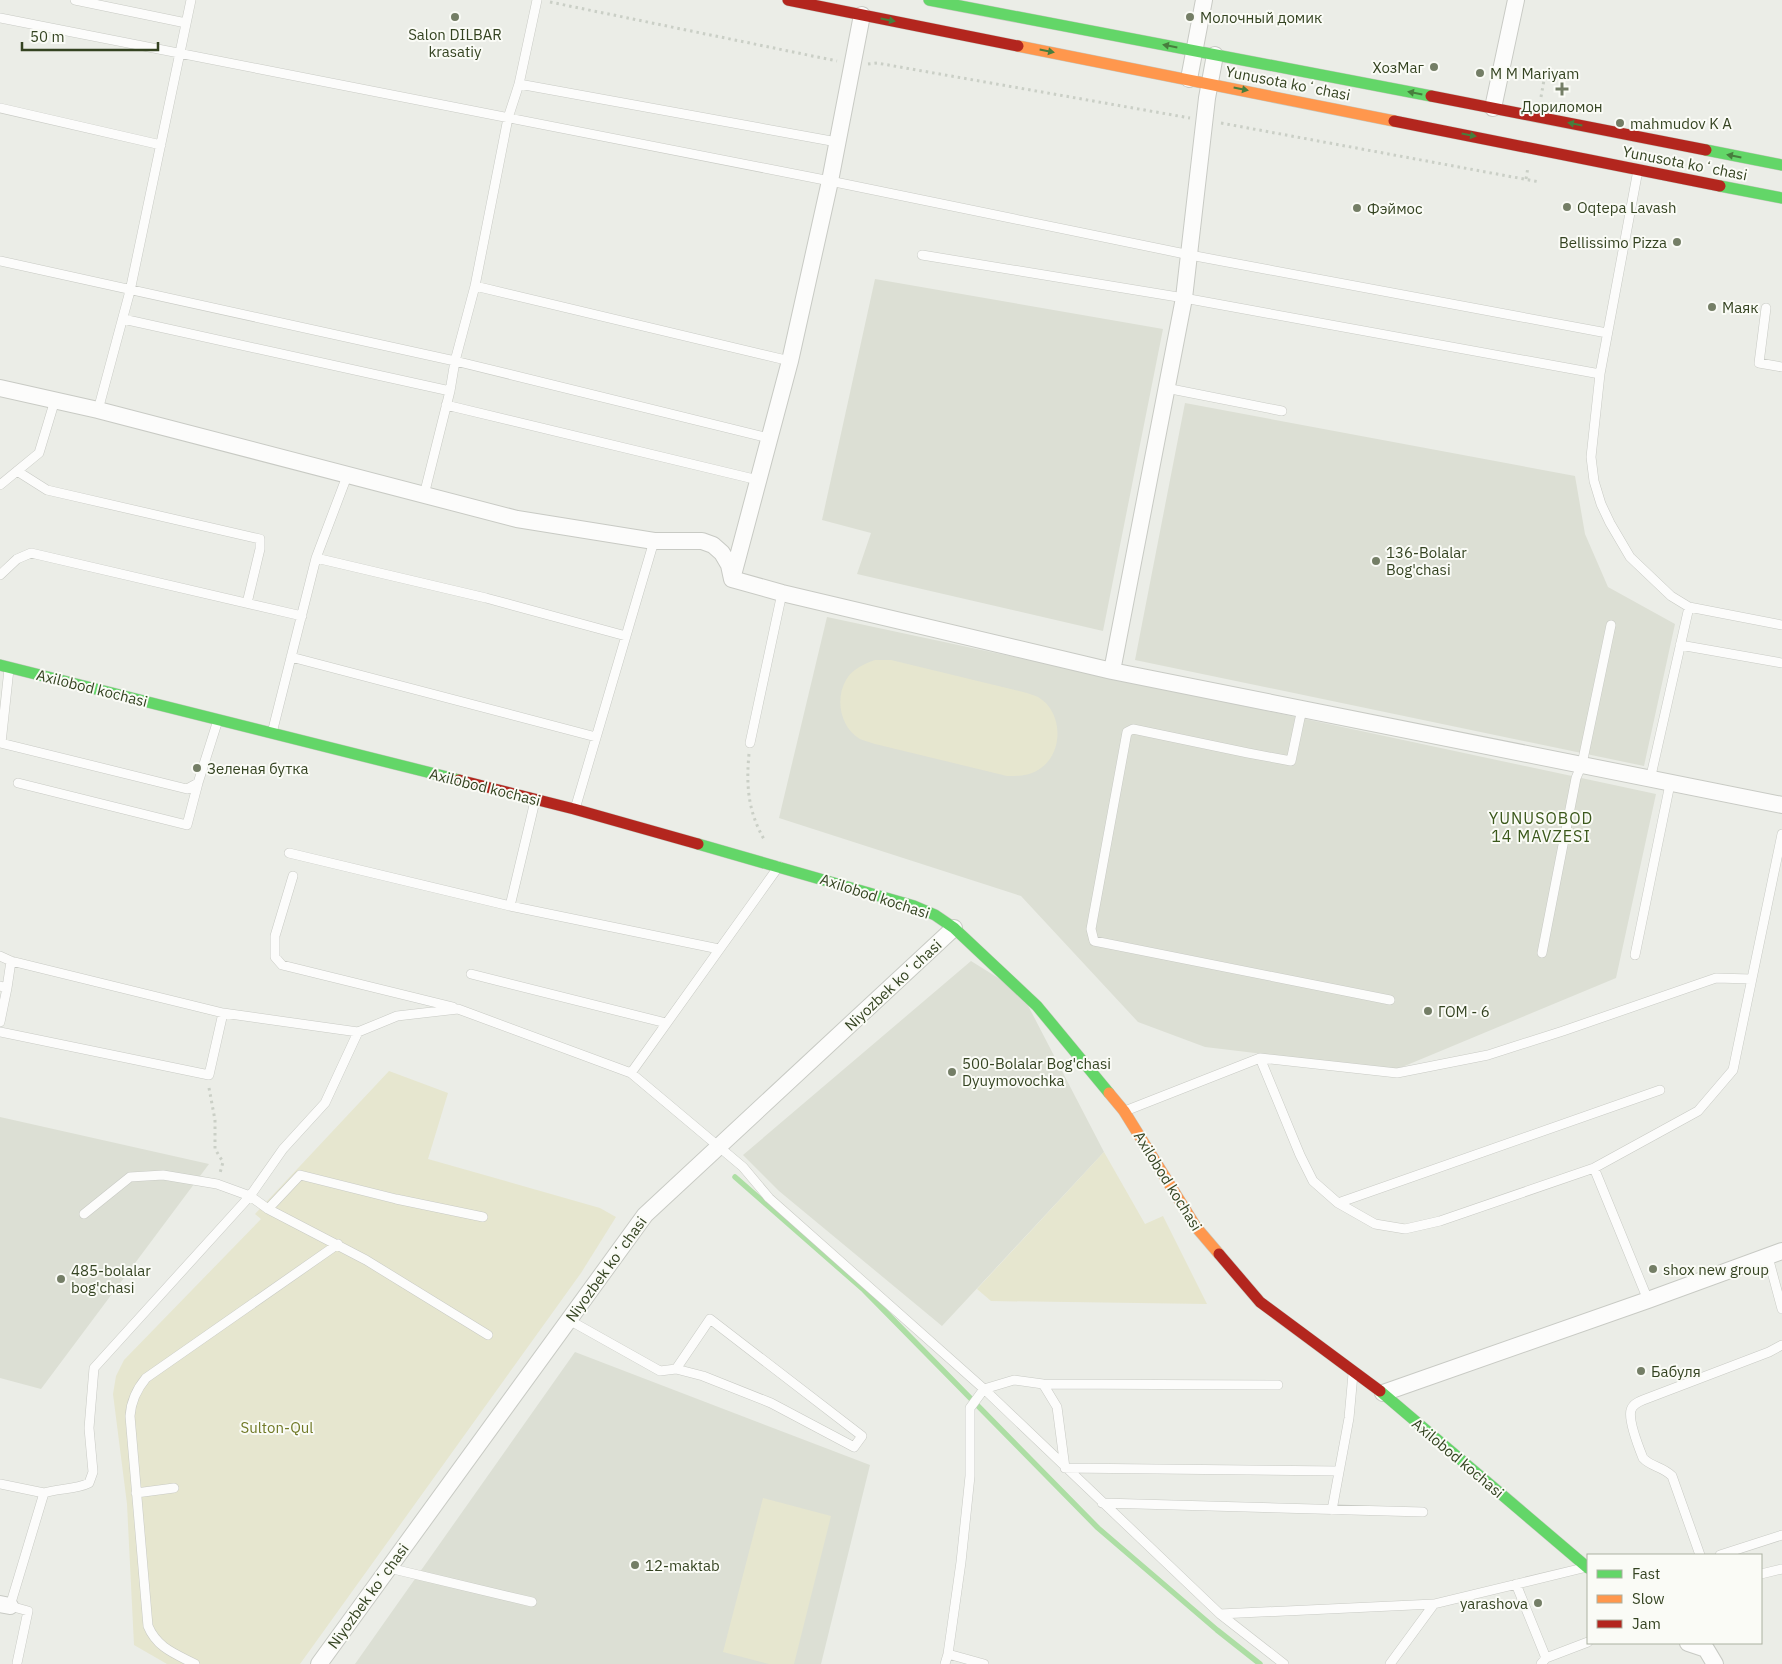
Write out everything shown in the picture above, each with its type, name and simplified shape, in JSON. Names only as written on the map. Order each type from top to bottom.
[{"type":"street","name":"Yunusota koʻchasi","points":[[788,0],[1189,78],[1782,198]]},
{"type":"street","name":"Yunusota koʻchasi","points":[[929,0],[1782,165]]},
{"type":"street","points":[[1189,78],[1204,0]]},
{"type":"street","points":[[1493,108],[1516,0]]},
{"type":"street","points":[[732,579],[790,361],[830,181],[862,15]]},
{"type":"street","points":[[1112,671],[1184,298],[1205,120],[1216,55]]},
{"type":"street","points":[[0,388],[98,410],[517,519],[654,540],[702,540],[713,545],[722,553],[729,565],[732,579]]},
{"type":"street","points":[[732,579],[782,593],[1112,671],[1782,805]]},
{"type":"street","name":"Axilobod kochasi","points":[[4,666],[574,809],[779,866],[914,906],[935,915],[954,928],[1037,1006],[1124,1111],[1196,1228],[1260,1302],[1383,1393],[1390,1401],[1587,1566]]},
{"type":"street","name":"Niyozbek koʻchasi","points":[[319,1664],[645,1215],[954,928]]},
{"type":"street","points":[[1383,1393],[1775,1254]]},
{"type":"street","points":[[1691,1644],[1706,1650],[1715,1664]]},
{"type":"lane","points":[[75,0],[186,23]]},
{"type":"lane","points":[[98,410],[124,319],[191,0]]},
{"type":"lane","points":[[424,495],[450,391],[455,361],[475,286],[508,118],[519,84],[537,0]]},
{"type":"lane","points":[[0,18],[180,55],[830,181],[1190,255],[1607,333]]},
{"type":"lane","points":[[519,84],[837,142]]},
{"type":"lane","points":[[0,108],[161,145]]},
{"type":"lane","points":[[1638,169],[1600,374],[1591,458],[1594,480],[1601,504],[1630,557],[1671,596],[1689,607],[1782,625]]},
{"type":"lane","points":[[922,255],[1184,298],[1600,374]]},
{"type":"lane","points":[[0,261],[455,361],[770,438]]},
{"type":"lane","points":[[475,286],[790,361]]},
{"type":"lane","points":[[1766,308],[1759,363],[1782,367]]},
{"type":"lane","points":[[124,319],[450,391]]},
{"type":"lane","points":[[1166,388],[1282,411]]},
{"type":"lane","points":[[0,485],[39,453],[55,400]]},
{"type":"lane","points":[[446,405],[758,480]]},
{"type":"lane","points":[[17,471],[47,490],[260,539],[260,549],[247,603]]},
{"type":"lane","points":[[272,733],[316,558],[347,476]]},
{"type":"lane","points":[[574,809],[654,540]]},
{"type":"lane","points":[[0,575],[17,559],[30,553],[302,616]]},
{"type":"lane","points":[[316,558],[486,598],[626,636]]},
{"type":"lane","points":[[750,743],[782,593]]},
{"type":"lane","points":[[1650,780],[1689,607]]},
{"type":"lane","points":[[1542,953],[1576,778],[1582,764],[1611,625]]},
{"type":"lane","points":[[1680,645],[1782,663]]},
{"type":"lane","points":[[291,657],[596,737]]},
{"type":"lane","points":[[4,666],[0,746],[187,789],[198,783]]},
{"type":"lane","points":[[1303,709],[1291,761],[1134,729],[1127,732],[1090,930],[1094,941],[1390,1000]]},
{"type":"lane","points":[[18,783],[187,825],[218,720]]},
{"type":"lane","points":[[1635,955],[1670,784]]},
{"type":"lane","points":[[510,906],[535,799]]},
{"type":"lane","points":[[1260,1058],[1300,1155],[1313,1181],[1338,1203],[1375,1224],[1405,1229],[1440,1221],[1594,1168],[1698,1111],[1733,1070],[1782,834]]},
{"type":"lane","points":[[289,853],[510,906],[720,949]]},
{"type":"lane","points":[[631,1073],[779,866]]},
{"type":"lane","points":[[293,876],[275,936],[275,957],[282,965],[458,1009],[631,1073],[743,1166],[769,1198],[984,1389],[1220,1614],[1284,1664]]},
{"type":"lane","points":[[0,956],[11,961],[223,1012],[358,1032],[398,1016],[458,1009]]},
{"type":"lane","points":[[0,1022],[3,987],[11,961]]},
{"type":"lane","points":[[472,974],[666,1024]]},
{"type":"lane","points":[[1124,1111],[1260,1058],[1398,1073],[1488,1055],[1716,978],[1751,979]]},
{"type":"lane","points":[[0,1032],[209,1075],[223,1012]]},
{"type":"lane","points":[[0,1484],[44,1493],[58,1489],[80,1488],[89,1483],[93,1472],[89,1428],[94,1368],[250,1196],[283,1149],[325,1104],[358,1032]]},
{"type":"lane","points":[[1338,1203],[1660,1090]]},
{"type":"lane","points":[[1594,1168],[1648,1300]]},
{"type":"lane","points":[[84,1214],[130,1176],[163,1175],[217,1184],[250,1196],[268,1209],[338,1244],[488,1335]]},
{"type":"lane","points":[[268,1209],[300,1175],[396,1199],[483,1217]]},
{"type":"lane","points":[[195,1664],[159,1644],[152,1636],[148,1626],[130,1410],[134,1395],[146,1378],[338,1244]]},
{"type":"lane","points":[[1775,1254],[1782,1310]]},
{"type":"lane","points":[[569,1320],[660,1371],[676,1369],[703,1376],[771,1403],[854,1447],[862,1436],[710,1319],[676,1369]]},
{"type":"lane","points":[[1700,1554],[1672,1476],[1665,1469],[1646,1462],[1642,1458],[1631,1417],[1631,1410],[1634,1404],[1643,1400],[1769,1352],[1782,1345]]},
{"type":"lane","points":[[1332,1510],[1349,1418],[1353,1372]]},
{"type":"lane","points":[[945,1664],[948,1654],[970,1476],[970,1408],[984,1389],[1014,1380],[1043,1384],[1278,1385]]},
{"type":"lane","points":[[1043,1384],[1058,1407],[1066,1468]]},
{"type":"lane","points":[[1066,1468],[1339,1471]]},
{"type":"lane","points":[[136,1493],[174,1488]]},
{"type":"lane","points":[[17,1662],[28,1611],[5,1605],[44,1493]]},
{"type":"lane","points":[[1102,1503],[1423,1512]]},
{"type":"lane","points":[[1723,1554],[1782,1535]]},
{"type":"lane","points":[[1220,1614],[1434,1604],[1587,1567]]},
{"type":"lane","points":[[389,1568],[532,1602]]},
{"type":"lane","points":[[1762,1574],[1782,1569]]},
{"type":"lane","points":[[1516,1584],[1543,1661],[1587,1642]]},
{"type":"lane","points":[[1390,1664],[1434,1604]]},
{"type":"lane","points":[[948,1654],[984,1664]]},
{"type":"path","points":[[548,2],[853,64],[877,63],[1205,120],[1540,182]]},
{"type":"path","points":[[750,743],[746,778],[748,799],[760,832],[779,866]]},
{"type":"path","points":[[209,1075],[209,1093],[215,1120],[215,1149],[223,1162],[217,1184]]},
{"type":"shaded area","points":[[875,279],[1163,329],[1103,631],[857,574],[871,533],[822,520]]},
{"type":"shaded area","name":"136-Bolalar Bog'chasi","points":[[1185,403],[1575,476],[1585,534],[1608,587],[1675,624],[1644,766],[1135,660]]},
{"type":"shaded area","points":[[827,617],[1656,794],[1616,978],[1395,1070],[1205,1047],[1138,1022],[1021,896],[779,818]]},
{"type":"shaded area","name":"500-Bolalar Bog'chasi Dyuymovochka","points":[[971,961],[1021,992],[1104,1152],[942,1326],[779,1191],[743,1155]]},
{"type":"shaded area","name":"485-bolalar bog'chasi","points":[[0,1117],[209,1164],[41,1389],[0,1378]]},
{"type":"shaded area","name":"12-maktab","points":[[575,1352],[870,1465],[821,1664],[355,1664]]},
{"type":"green space","points":[[875,660],[891,660],[1025,692],[1038,697],[1047,704],[1053,713],[1056,723],[1058,734],[1053,754],[1047,763],[1034,772],[1007,776],[860,739],[853,734],[844,720],[840,704],[841,696],[846,680],[852,673],[863,665]]},
{"type":"green space","name":"Sulton-Qul","points":[[389,1071],[448,1093],[428,1159],[600,1208],[616,1217],[581,1273],[300,1664],[167,1664],[134,1645],[127,1504],[113,1394],[116,1376],[124,1360],[261,1219],[255,1214]]},
{"type":"green space","points":[[1104,1152],[1145,1224],[1163,1216],[1207,1304],[991,1301],[977,1289]]},
{"type":"green space","points":[[763,1498],[831,1516],[794,1664],[769,1664],[723,1652]]},
{"type":"waterway","points":[[735,1177],[864,1290],[1098,1528],[1217,1630],[1260,1664]]},
{"type":"traffic: fast","points":[[929,0],[1431,96]]},
{"type":"traffic: fast","points":[[1706,150],[1782,165]]},
{"type":"traffic: fast","points":[[1720,186],[1782,198]]},
{"type":"traffic: fast","points":[[0,665],[459,780]]},
{"type":"traffic: fast","points":[[698,844],[914,906],[935,915],[954,928],[1037,1006],[1109,1093]]},
{"type":"traffic: fast","points":[[1380,1391],[1587,1567]]},
{"type":"traffic: slow","points":[[1018,46],[1394,121]]},
{"type":"traffic: slow","points":[[1109,1093],[1124,1111],[1196,1227],[1219,1254]]},
{"type":"traffic: jam","points":[[788,0],[1018,46]]},
{"type":"traffic: jam","points":[[1431,96],[1706,150]]},
{"type":"traffic: jam","points":[[1394,121],[1720,186]]},
{"type":"traffic: jam","points":[[459,780],[574,809],[698,844]]},
{"type":"traffic: jam","points":[[1219,1254],[1260,1302],[1380,1391]]},
{"type":"place","name":"Salon DILBAR krasatiy","points":[[455,17]]},
{"type":"place","name":"Молочный домик","points":[[1190,17]]},
{"type":"place","name":"ХозМаг","points":[[1434,67]]},
{"type":"place","name":"M M Mariyam","points":[[1480,73]]},
{"type":"place","name":"Дориломон","points":[[1562,89]]},
{"type":"place","name":"mahmudov K A","points":[[1620,123]]},
{"type":"place","name":"Oqtepa Lavash","points":[[1567,207]]},
{"type":"place","name":"Фэймос","points":[[1357,208]]},
{"type":"place","name":"Bellissimo Pizza","points":[[1677,242]]},
{"type":"place","name":"Маяк","points":[[1712,307]]},
{"type":"place","name":"136-Bolalar Bog'chasi","points":[[1376,561]]},
{"type":"place","name":"Зеленая бутка","points":[[197,768]]},
{"type":"place","name":"ГОМ - 6","points":[[1428,1011]]},
{"type":"place","name":"500-Bolalar Bog'chasi Dyuymovochka","points":[[952,1072]]},
{"type":"place","name":"shox new group","points":[[1653,1269]]},
{"type":"place","name":"485-bolalar bog'chasi","points":[[61,1279]]},
{"type":"place","name":"Бабуля","points":[[1641,1371]]},
{"type":"place","name":"12-maktab","points":[[635,1565]]},
{"type":"place","name":"yarashova","points":[[1538,1603]]},
{"type":"district","name":"YUNUSOBOD 14 MAVZESI","points":[[1541,827]]}]
